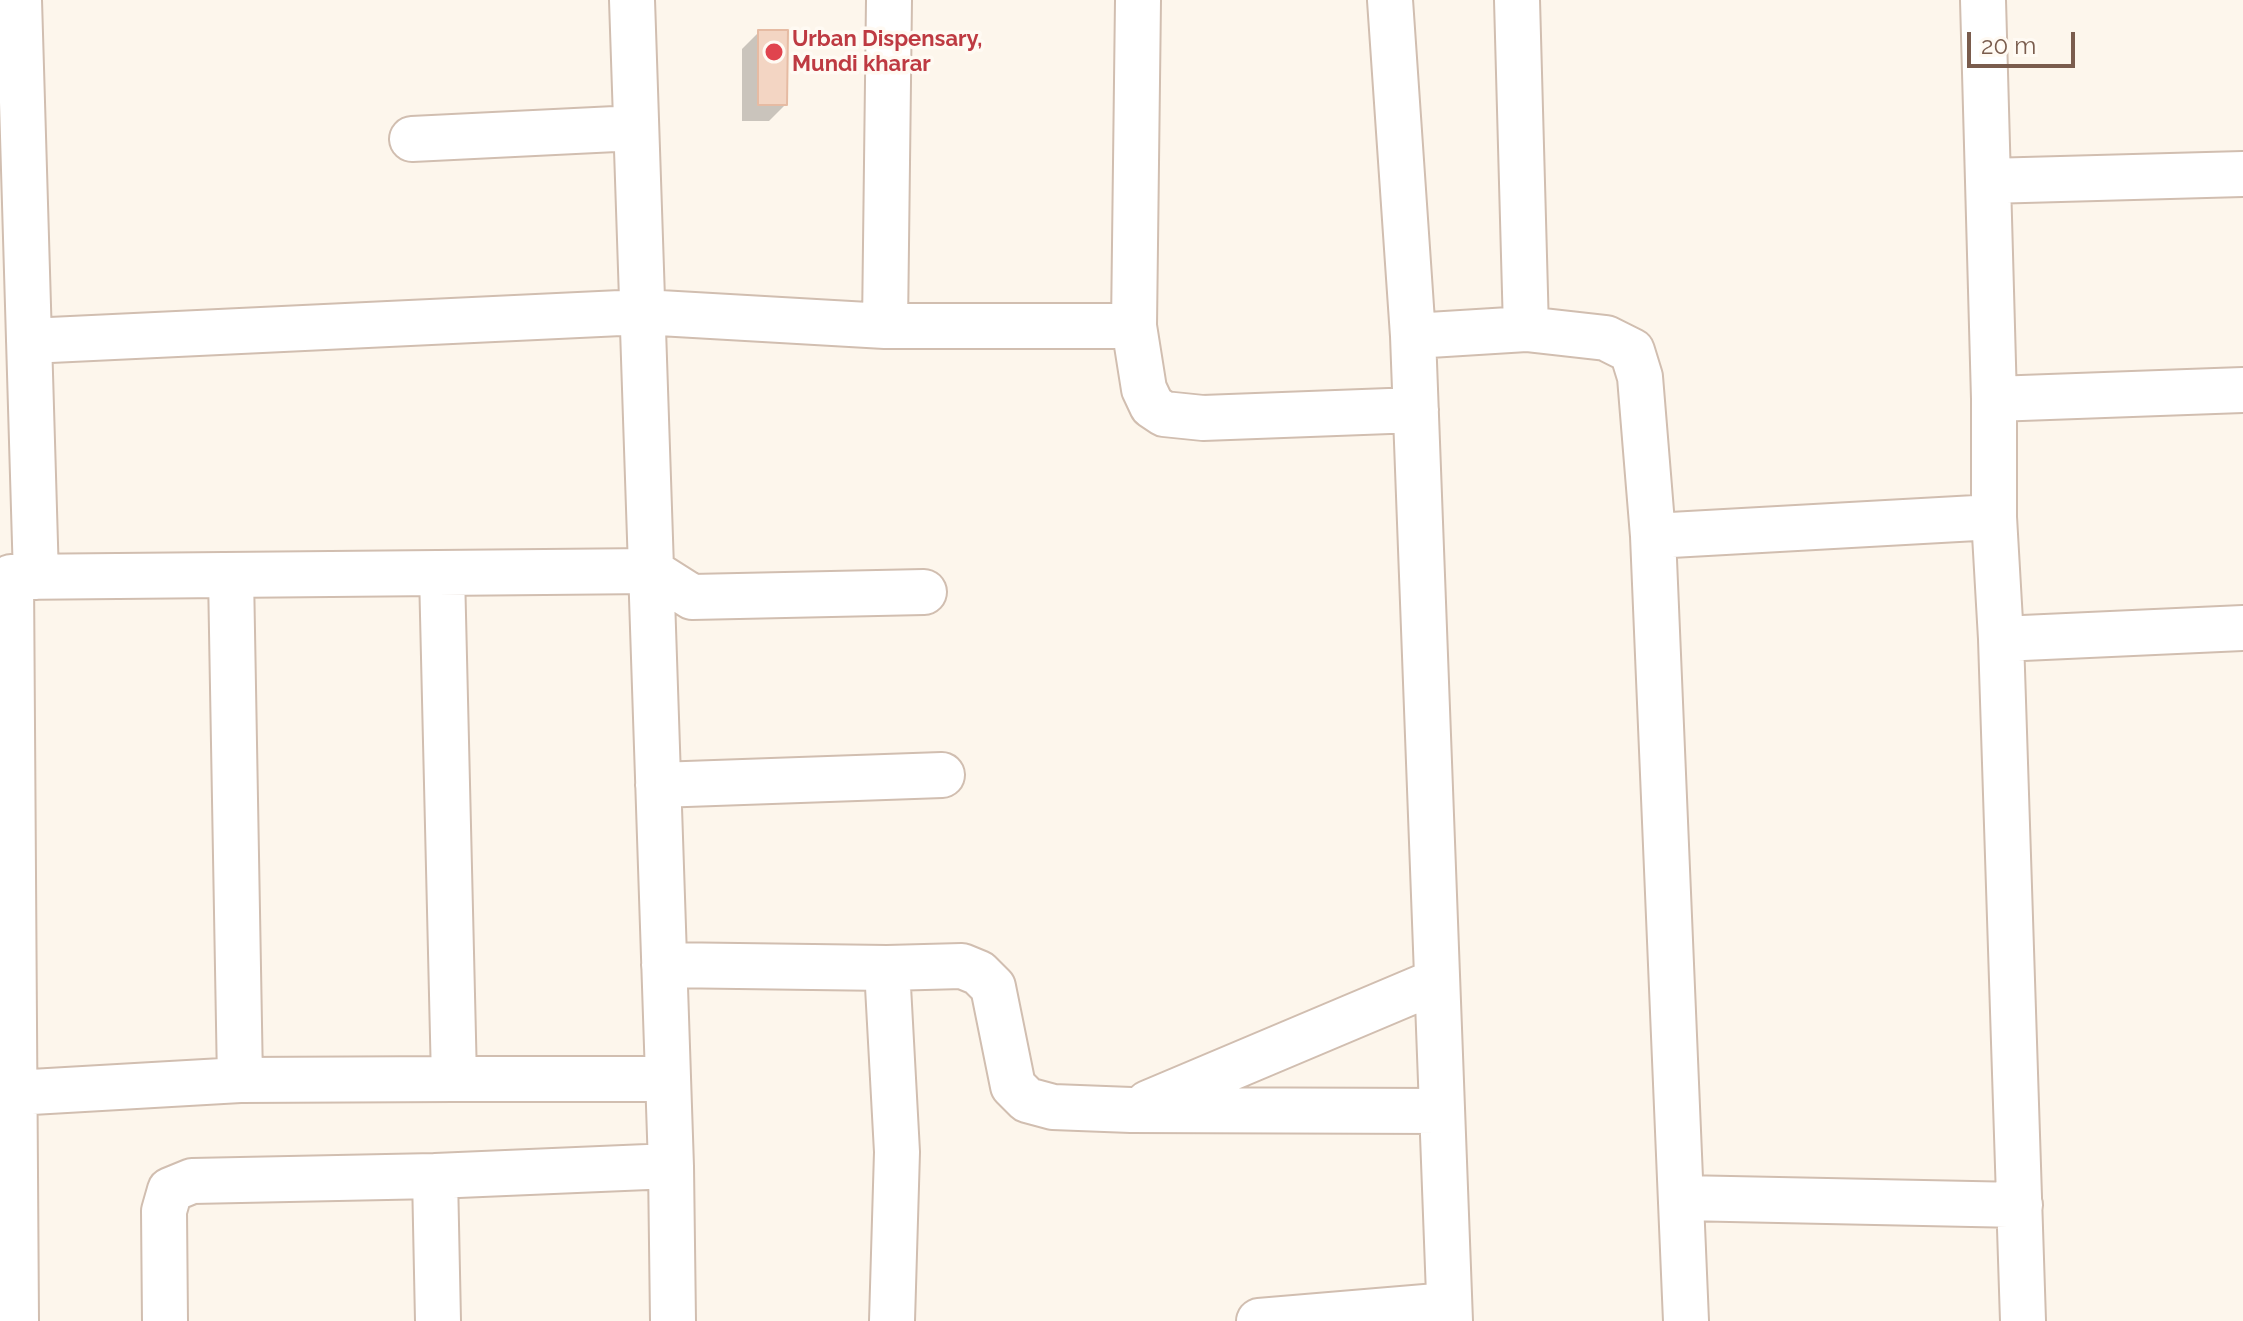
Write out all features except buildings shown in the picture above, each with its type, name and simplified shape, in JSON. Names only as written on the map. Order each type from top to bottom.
[{"type":"street","points":[[16,1321],[6,735],[29,341],[12,212],[19,0]]},
{"type":"street","points":[[632,0],[671,1166],[673,1321]]},
{"type":"street","points":[[885,326],[889,0]]},
{"type":"street","points":[[1138,0],[1134,326],[1144,389],[1152,406],[1164,414],[1203,418],[1416,410]]},
{"type":"street","points":[[1259,1321],[1449,1313],[1413,336],[1390,0]]},
{"type":"street","points":[[1517,0],[1526,329]]},
{"type":"street","points":[[1983,0],[1994,399],[1994,517],[2001,639],[2023,1321]]},
{"type":"street","points":[[412,139],[636,128]]},
{"type":"street","points":[[1988,181],[2243,174]]},
{"type":"street","points":[[29,341],[642,312],[885,326],[1134,326]]},
{"type":"street","points":[[1413,336],[1526,329],[1606,338],[1632,351],[1640,377],[1653,536],[1686,1321]]},
{"type":"street","points":[[1994,399],[2243,390]]},
{"type":"street","points":[[1653,536],[1994,517]]},
{"type":"street","points":[[16,577],[651,571],[692,597],[924,592]]},
{"type":"street","points":[[442,573],[454,1079]]},
{"type":"street","points":[[231,575],[240,1080]]},
{"type":"street","points":[[2001,639],[2243,628]]},
{"type":"street","points":[[658,785],[942,775]]},
{"type":"street","points":[[664,965],[962,966],[979,973],[993,987],[1013,1086],[1027,1100],[1053,1107],[1442,1111]]},
{"type":"street","points":[[887,968],[897,1152],[892,1321]]},
{"type":"street","points":[[1131,1110],[1437,981]]},
{"type":"street","points":[[10,1110],[240,1080],[668,1079]]},
{"type":"street","points":[[165,1321],[164,1211],[170,1190],[192,1181],[435,1176],[671,1166]]},
{"type":"street","points":[[435,1176],[438,1321]]},
{"type":"street","points":[[1682,1198],[2020,1205]]},
{"type":"place","name":"Urban Dispensary, Mundi kharar","points":[[774,52]]}]
